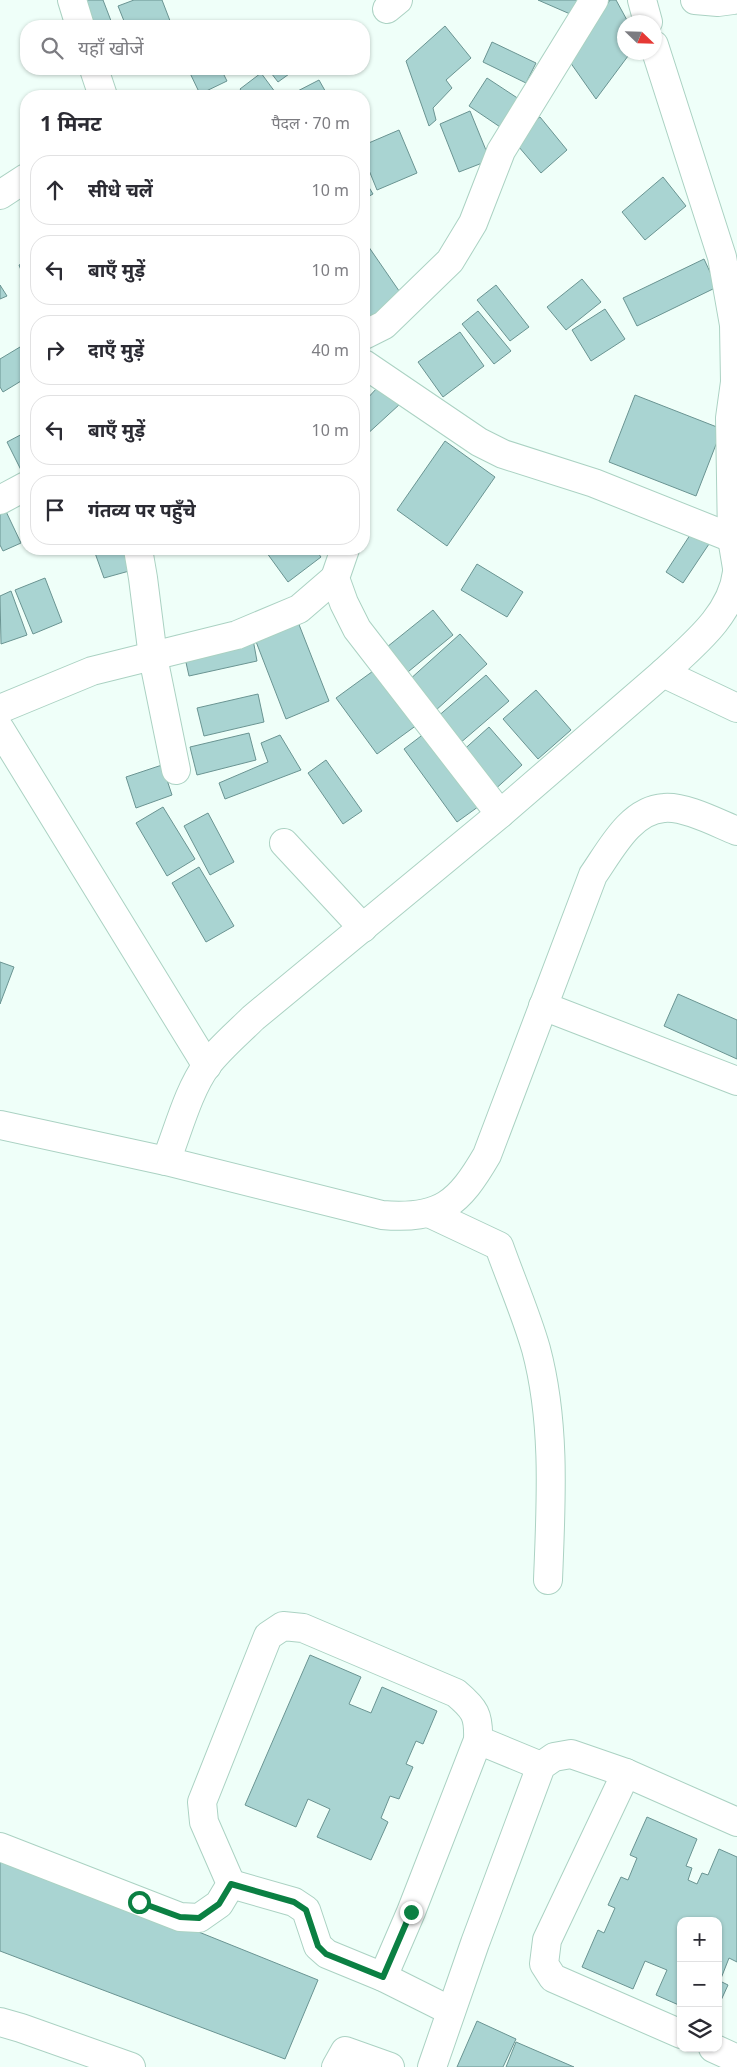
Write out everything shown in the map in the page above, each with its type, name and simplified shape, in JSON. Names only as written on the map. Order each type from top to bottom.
[{"type":"street","points":[[72,0],[78,20]]},
{"type":"street","points":[[370,332],[384,325],[450,262],[473,223],[501,151],[594,0]]},
{"type":"street","points":[[642,0],[646,15]]},
{"type":"street","points":[[695,0],[718,2],[733,0]]},
{"type":"street","points":[[659,60],[722,257],[734,325],[736,366],[730,418],[732,538],[737,568]]},
{"type":"street","points":[[96,75],[101,90]]},
{"type":"street","points":[[0,195],[20,182]]},
{"type":"street","points":[[370,368],[479,442],[503,454],[594,483],[732,538]]},
{"type":"street","points":[[0,500],[20,489]]},
{"type":"street","points":[[139,555],[153,657],[176,770]]},
{"type":"street","points":[[0,709],[92,671],[237,635],[275,620],[299,609],[335,578],[343,555]]},
{"type":"street","points":[[166,1161],[190,1100],[207,1066],[253,1018],[500,814],[696,642],[714,623],[735,587],[737,572]]},
{"type":"street","points":[[335,578],[344,603],[357,629],[500,814]]},
{"type":"street","points":[[663,672],[737,708]]},
{"type":"street","points":[[0,729],[207,1066]]},
{"type":"street","points":[[0,1125],[166,1161],[382,1215],[401,1217],[431,1214],[453,1200],[471,1182],[487,1155],[593,875],[630,824],[645,814],[663,808],[680,809],[737,831]]},
{"type":"street","points":[[284,843],[362,928]]},
{"type":"street","points":[[543,1006],[737,1081]]},
{"type":"street","points":[[431,1214],[499,1246],[536,1349],[548,1414],[551,1491],[548,1580]]},
{"type":"street","points":[[231,1884],[204,1822],[202,1802],[268,1636],[283,1626],[303,1628],[456,1693],[474,1708],[479,1724],[478,1740],[411,1912],[383,1977]]},
{"type":"street","points":[[478,1740],[541,1766]]},
{"type":"street","points":[[432,2067],[541,1766],[554,1757],[571,1754],[626,1773],[737,1822]]},
{"type":"street","points":[[626,1773],[547,1940],[544,1964],[552,1978],[677,2032]]},
{"type":"street","points":[[0,1847],[180,1917],[199,1918],[219,1904],[231,1884]]},
{"type":"street","points":[[231,1884],[294,1902],[306,1910],[318,1946],[326,1954],[383,1977],[451,2011]]},
{"type":"street","points":[[0,2022],[131,2067]]},
{"type":"street","points":[[336,2067],[345,2050],[390,2067]]},
{"type":"street","points":[[722,2052],[737,2059]]},
{"type":"building","points":[[82,0],[103,0],[111,20],[87,20]]},
{"type":"building","points":[[134,0],[162,0],[170,20],[124,20],[118,6]]},
{"type":"building","points":[[538,0],[586,0],[577,17]]},
{"type":"building","points":[[610,0],[616,0],[624,15],[617,15],[617,60],[625,60],[596,99],[570,62]]},
{"type":"building","points":[[445,26],[471,58],[446,80],[452,88],[433,108],[436,120],[429,126],[406,61]]},
{"type":"building","points":[[492,42],[536,63],[526,83],[483,62]]},
{"type":"building","points":[[191,75],[224,75],[227,81],[208,90],[198,90]]},
{"type":"building","points":[[258,75],[262,75],[274,90],[241,90]]},
{"type":"building","points":[[273,75],[288,75],[278,82]]},
{"type":"building","points":[[487,78],[525,103],[506,131],[469,106]]},
{"type":"building","points":[[319,80],[325,90],[300,90]]},
{"type":"building","points":[[470,111],[490,160],[459,172],[440,124]]},
{"type":"building","points":[[540,117],[567,150],[541,173],[513,140]]},
{"type":"building","points":[[399,130],[417,173],[377,190],[370,173],[370,142]]},
{"type":"building","points":[[663,177],[686,206],[645,240],[622,212]]},
{"type":"building","points":[[370,249],[406,301],[370,325]]},
{"type":"building","points":[[704,259],[717,287],[637,326],[623,298]]},
{"type":"building","points":[[582,279],[601,302],[566,330],[547,307]]},
{"type":"building","points":[[0,285],[7,296],[0,299]]},
{"type":"building","points":[[496,285],[529,327],[510,341],[477,300]]},
{"type":"building","points":[[605,309],[625,339],[591,361],[572,330]]},
{"type":"building","points":[[478,311],[511,351],[494,364],[462,324]]},
{"type":"building","points":[[460,332],[484,366],[443,397],[418,362]]},
{"type":"building","points":[[20,347],[20,382],[3,392],[0,387],[0,359]]},
{"type":"building","points":[[378,387],[400,404],[370,432],[370,396]]},
{"type":"building","points":[[635,395],[722,429],[696,496],[609,462]]},
{"type":"building","points":[[20,435],[20,468],[7,442]]},
{"type":"building","points":[[445,441],[495,477],[447,546],[397,510]]},
{"type":"building","points":[[2,503],[20,541],[20,543],[3,551],[0,545],[0,504]]},
{"type":"building","points":[[692,532],[709,544],[683,583],[666,572]]},
{"type":"building","points":[[96,555],[137,555],[140,568],[104,578]]},
{"type":"building","points":[[268,555],[320,555],[321,557],[288,582]]},
{"type":"building","points":[[477,564],[523,592],[507,617],[461,590]]},
{"type":"building","points":[[45,578],[62,622],[33,634],[15,590]]},
{"type":"building","points":[[11,591],[27,635],[1,644],[0,596]]},
{"type":"building","points":[[433,610],[453,635],[403,676],[382,651]]},
{"type":"building","points":[[298,622],[329,701],[286,719],[255,639]]},
{"type":"building","points":[[252,634],[257,661],[189,676],[183,649]]},
{"type":"building","points":[[460,634],[487,664],[435,711],[408,681]]},
{"type":"building","points":[[380,666],[421,722],[377,754],[336,698]]},
{"type":"building","points":[[486,675],[509,701],[459,744],[436,718]]},
{"type":"building","points":[[536,690],[571,730],[538,759],[503,719]]},
{"type":"building","points":[[258,694],[264,722],[204,736],[197,708]]},
{"type":"building","points":[[489,727],[522,765],[492,792],[459,754]]},
{"type":"building","points":[[429,730],[482,804],[457,822],[404,749]]},
{"type":"building","points":[[249,733],[256,760],[197,775],[190,747]]},
{"type":"building","points":[[280,735],[301,770],[225,799],[219,783],[268,762],[261,743]]},
{"type":"building","points":[[326,760],[362,811],[343,824],[308,773]]},
{"type":"building","points":[[162,765],[172,795],[136,808],[126,777]]},
{"type":"building","points":[[163,807],[195,859],[167,876],[136,823]]},
{"type":"building","points":[[208,813],[234,862],[210,875],[184,826]]},
{"type":"building","points":[[199,867],[234,926],[206,942],[172,883]]},
{"type":"building","points":[[0,962],[14,967],[0,1004]]},
{"type":"building","points":[[678,994],[737,1020],[737,1059],[664,1026]]},
{"type":"building","points":[[310,1655],[361,1677],[349,1704],[371,1713],[382,1687],[437,1711],[423,1744],[416,1741],[406,1764],[413,1767],[399,1799],[390,1796],[381,1818],[388,1822],[371,1860],[317,1837],[330,1809],[308,1799],[296,1827],[245,1805]]},
{"type":"building","points":[[647,1817],[697,1839],[686,1866],[692,1868],[688,1880],[697,1884],[702,1873],[708,1875],[719,1849],[737,1857],[737,1962],[729,1958],[722,1976],[722,1917],[677,1917],[677,2004],[656,1995],[667,1970],[645,1961],[633,1989],[582,1967],[598,1930],[604,1933],[615,1908],[608,1905],[621,1877],[628,1880],[637,1858],[630,1855]]},
{"type":"building","points":[[0,1852],[318,1980],[285,2059],[0,1951]]},
{"type":"building","points":[[722,1982],[728,1985],[722,1998]]},
{"type":"building","points":[[477,2021],[516,2039],[503,2067],[457,2067]]},
{"type":"building","points":[[516,2042],[574,2067],[506,2067]]},
{"type":"route","points":[[139,1902],[180,1917],[199,1918],[219,1904],[231,1884],[294,1902],[306,1910],[318,1946],[326,1954],[383,1977],[411,1912]]}]
